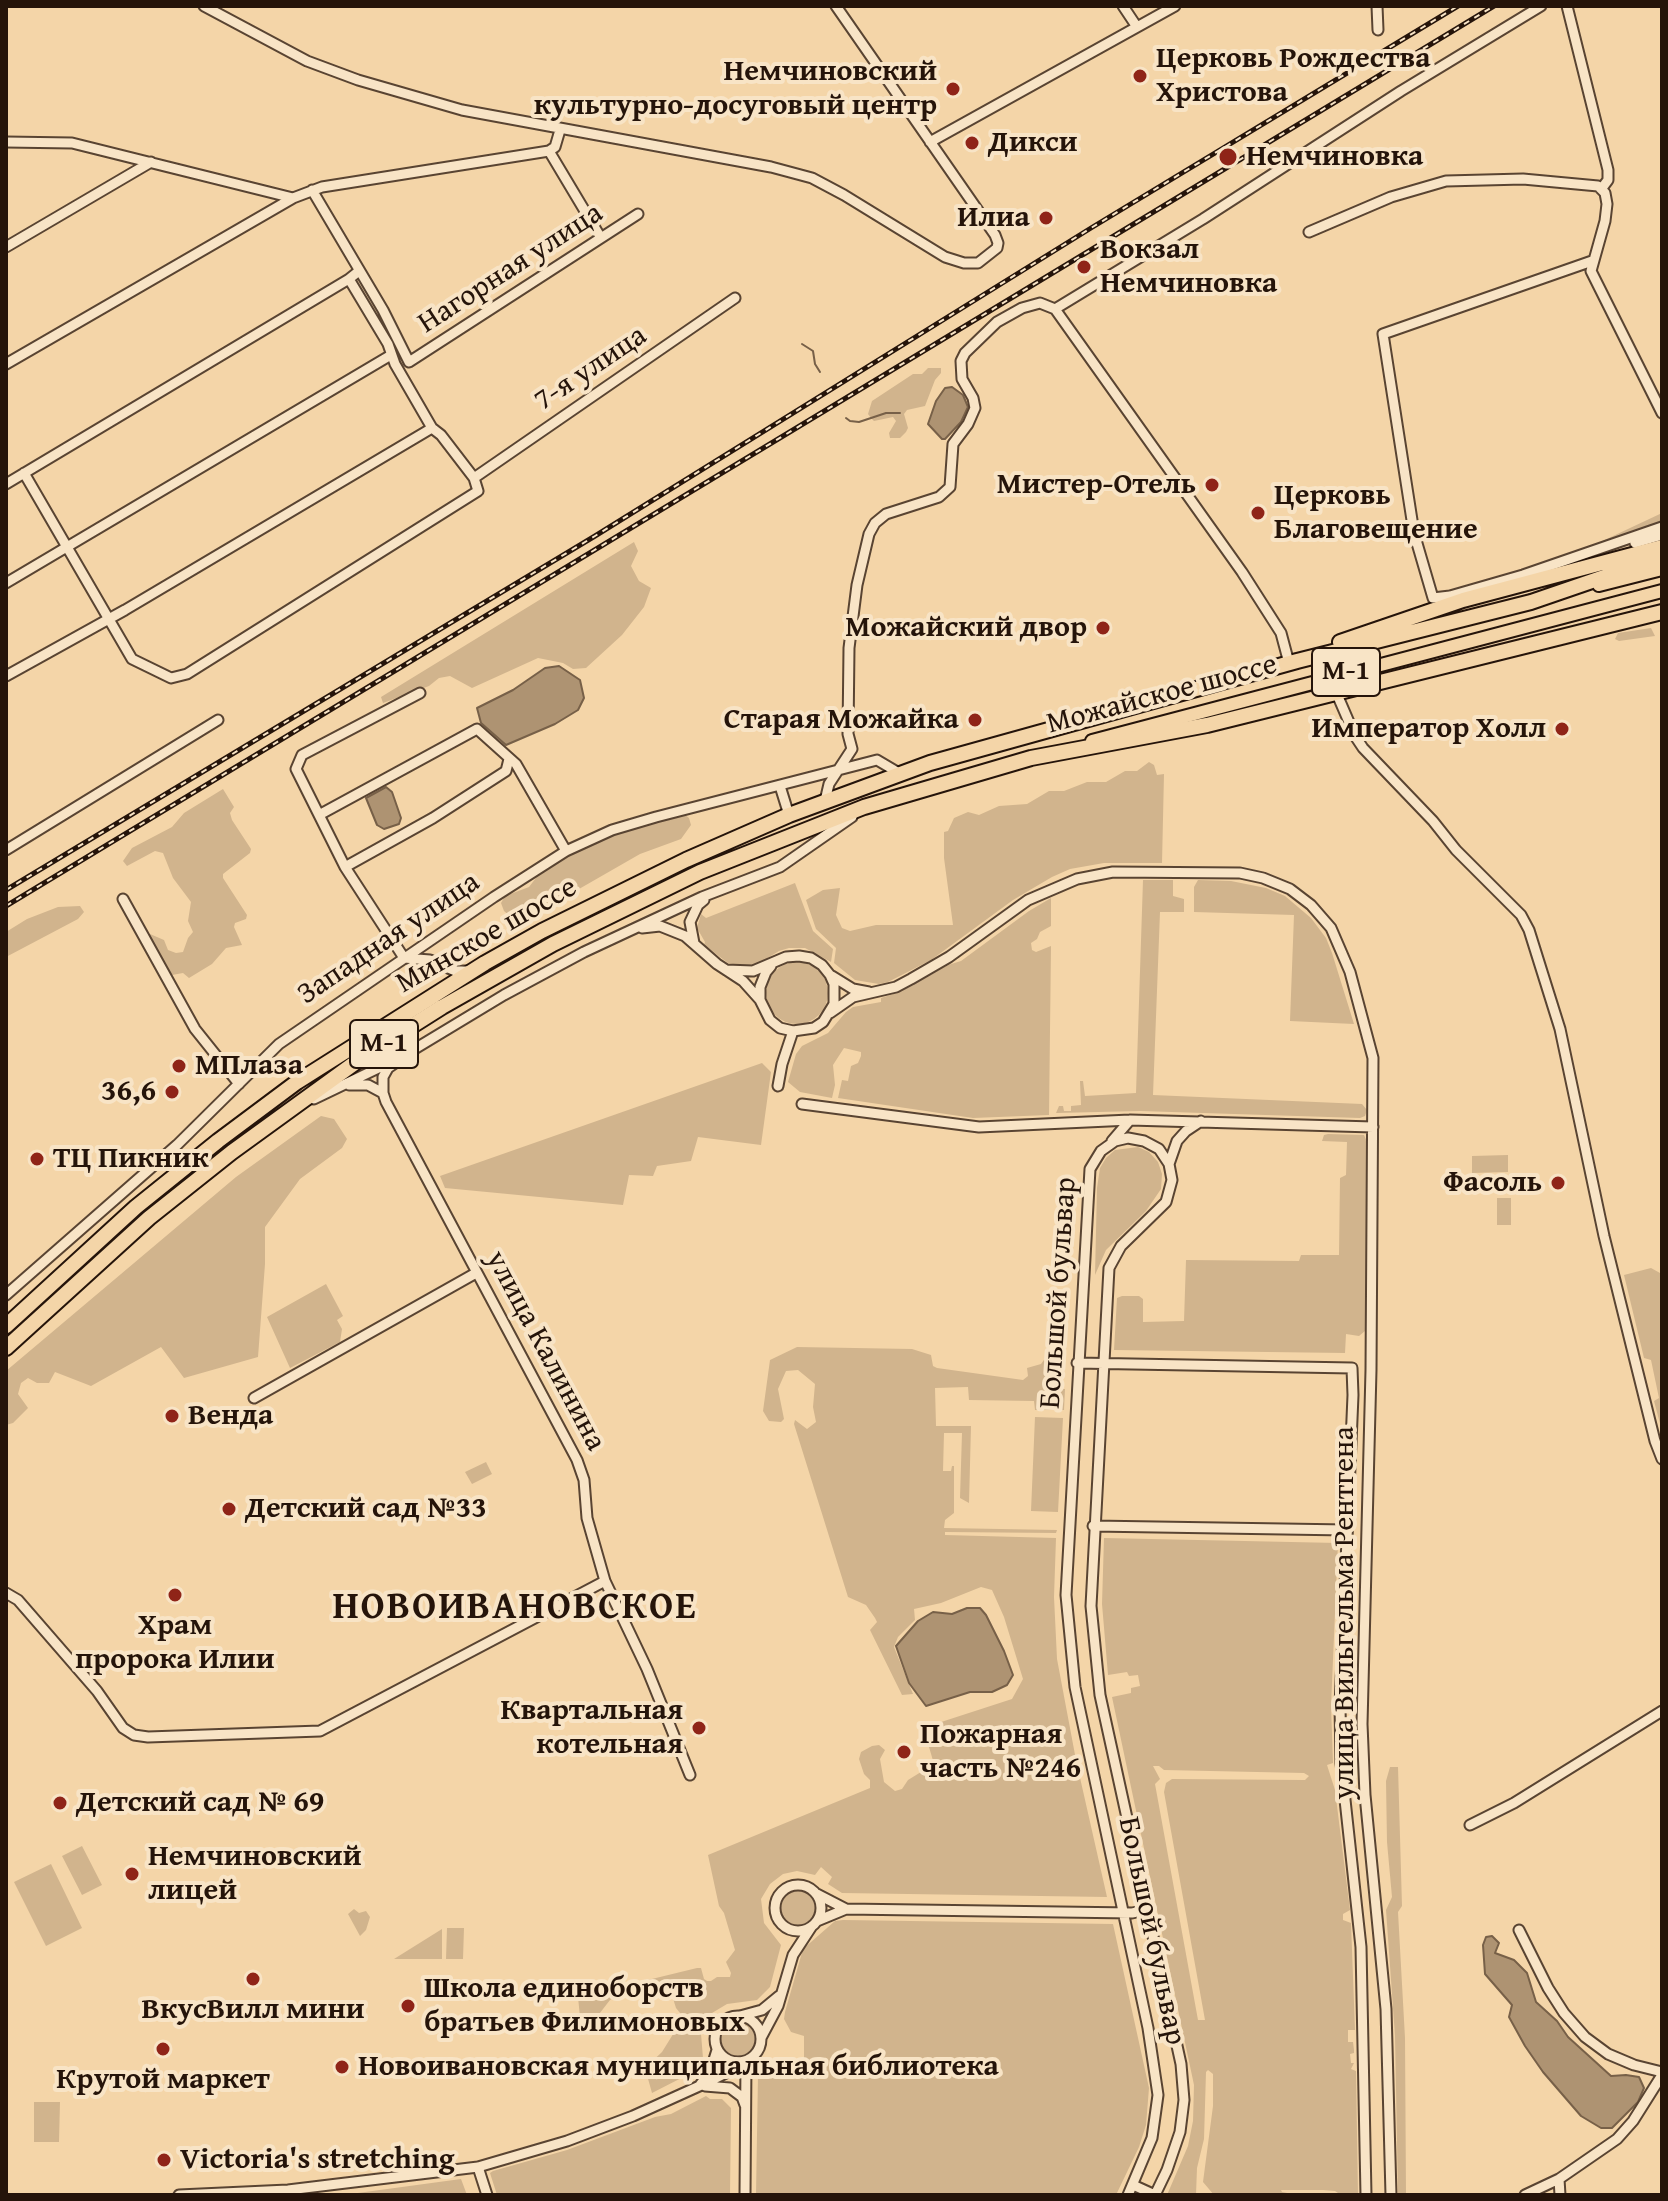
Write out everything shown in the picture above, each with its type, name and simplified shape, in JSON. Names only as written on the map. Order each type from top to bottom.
[{"type":"highway","points":[[1293,662],[1344,640],[1463,600],[1662,547]]},
{"type":"highway","name":"М-1","points":[[1531,602],[1662,557]]},
{"type":"highway","name":"Можайское шоссе","points":[[930,763],[1293,662],[1531,602]]},
{"type":"highway","name":"М-1","points":[[1031,758],[1207,725],[1662,612]]},
{"type":"highway","name":"Можайское шоссе","points":[[864,807],[1031,758]]},
{"type":"highway","name":"Минское шоссе","points":[[6,1326],[136,1207],[218,1141],[297,1082],[472,971],[621,891],[789,815],[930,763]]},
{"type":"highway","name":"Минское шоссе","points":[[6,1348],[149,1218],[285,1112],[442,1007],[553,944],[700,872],[864,807]]},
{"type":"main road","name":"Можайское шоссе","points":[[1531,602],[1662,569]]},
{"type":"main road","name":"Можайское шоссе","points":[[1031,758],[1257,695],[1662,591]]},
{"type":"street","points":[[204,6],[283,49],[335,72],[462,110],[729,159],[812,178],[945,257],[964,263],[983,260],[994,252],[998,243],[836,6]]},
{"type":"street","points":[[1123,6],[1137,27]]},
{"type":"street","points":[[930,142],[1175,6]]},
{"type":"street","points":[[1377,6],[1378,30]]},
{"type":"street","points":[[1055,309],[1541,6]]},
{"type":"street","points":[[1567,6],[1608,170],[1608,180],[1602,188]]},
{"type":"street","points":[[6,364],[293,198],[312,190],[549,151],[555,147],[560,130]]},
{"type":"street","points":[[6,142],[72,143],[293,198]]},
{"type":"street","points":[[549,151],[601,238]]},
{"type":"street","points":[[6,247],[151,162]]},
{"type":"street","points":[[1309,232],[1391,197],[1446,181],[1523,179],[1602,188]]},
{"type":"street","points":[[1602,188],[1607,204],[1592,261],[1594,279],[1662,413]]},
{"type":"street","points":[[6,484],[359,271],[312,190]]},
{"type":"street","name":"Нагорная улица","points":[[359,271],[409,362],[638,214]]},
{"type":"street","points":[[1592,261],[1383,334],[1414,533],[1433,598],[1450,596],[1662,535]]},
{"type":"street","points":[[24,473],[132,659],[171,678],[187,674],[476,494],[474,478],[432,428],[349,279]]},
{"type":"street","name":"7-я улица","points":[[474,478],[735,298]]},
{"type":"street","points":[[825,801],[829,784],[852,749],[848,734],[849,648],[860,568],[869,534],[875,523],[886,514],[939,497],[950,487],[953,444],[975,408],[960,373],[965,353],[997,322],[1022,308],[1040,303],[1055,309],[1242,572],[1281,633],[1293,662]]},
{"type":"street","points":[[6,583],[391,355]]},
{"type":"street","points":[[6,676],[432,428]]},
{"type":"street","points":[[1597,552],[1662,527]]},
{"type":"street","points":[[1336,692],[1363,748],[1433,821],[1456,850],[1521,915],[1529,930],[1560,1029],[1604,1236],[1662,1459]]},
{"type":"street","points":[[420,693],[302,755],[297,763],[297,775],[345,867],[404,958],[439,962],[455,971],[472,971]]},
{"type":"street","points":[[6,850],[218,720]]},
{"type":"street","points":[[319,815],[477,729],[516,764],[566,851]]},
{"type":"street","points":[[345,867],[433,818],[506,771],[509,759]]},
{"type":"street","name":"Западная улица","points":[[6,1295],[177,1145],[279,1044],[566,851],[612,830],[656,817],[877,760],[899,773]]},
{"type":"street","points":[[780,786],[789,815]]},
{"type":"street","points":[[337,1087],[361,1083],[383,1093],[383,1077],[388,1068],[504,995],[624,934],[792,860],[864,807]]},
{"type":"street","name":"улица Вильгельма Рентгена","points":[[830,1013],[853,997],[911,979],[949,957],[1028,900],[1077,879],[1113,872],[1240,873],[1263,878],[1290,889],[1311,905],[1331,928],[1350,972],[1373,1058],[1371,1370],[1362,1724],[1365,1795],[1386,2009],[1391,2195]]},
{"type":"street","points":[[694,943],[690,922],[692,913],[712,895]]},
{"type":"street","points":[[123,899],[195,1029],[239,1084]]},
{"type":"street","points":[[624,934],[651,926],[673,930],[743,981],[760,1000],[770,1020],[780,1028],[793,1031],[814,1028],[830,1013],[835,994],[830,975]]},
{"type":"street","points":[[726,970],[753,971],[786,957],[799,956],[811,958],[853,989],[873,993]]},
{"type":"street","points":[[760,1000],[760,987],[766,972],[775,963]]},
{"type":"street","points":[[778,1086],[793,1031]]},
{"type":"street","points":[[285,1112],[411,1052]]},
{"type":"street","name":"улица Калинина","points":[[383,1093],[577,1460],[584,1480],[587,1518],[605,1581],[647,1669],[690,1775]]},
{"type":"street","points":[[802,1104],[979,1127],[1130,1120],[1373,1127]]},
{"type":"street","points":[[1108,1145],[1130,1120]]},
{"type":"street","points":[[1169,1164],[1177,1141],[1201,1121]]},
{"type":"street","name":"Большой бульвар","points":[[1130,2190],[1152,2138],[1157,2120],[1158,2095],[1148,2028],[1075,1687],[1069,1643],[1067,1567],[1090,1169],[1108,1145],[1122,1139],[1144,1141],[1159,1149],[1169,1164],[1172,1180],[1166,1202],[1121,1246],[1109,1268],[1091,1606],[1095,1664],[1181,2064],[1184,2100],[1180,2132],[1155,2195]]},
{"type":"street","points":[[254,1398],[476,1273]]},
{"type":"street","points":[[1077,1363],[1102,1364]]},
{"type":"street","name":"улица Вильгельма Рентгена","points":[[1102,1364],[1352,1368],[1340,1706],[1341,1754],[1361,1947],[1366,2195]]},
{"type":"street","points":[[1093,1526],[1347,1530]]},
{"type":"street","points":[[6,1593],[18,1600],[97,1691],[123,1728],[134,1735],[148,1737],[320,1731],[605,1581]]},
{"type":"street","points":[[1470,1825],[1514,1803],[1662,1711]]},
{"type":"street","points":[[846,1909],[798,1884],[780,1892],[776,1898],[775,1912],[781,1924],[800,1931],[846,1909],[1122,1913],[1147,1910]]},
{"type":"street","points":[[179,2195],[288,2190],[478,2167],[587,2134],[697,2087],[734,2069],[758,2050],[782,1994],[793,1955],[815,1923],[821,1907],[816,1893]]},
{"type":"street","points":[[787,1928],[793,1955]]},
{"type":"street","points":[[1519,1930],[1548,1988],[1585,2037],[1621,2060],[1662,2074],[1633,2121],[1617,2139],[1559,2179],[1525,2195]]},
{"type":"street","points":[[697,2087],[710,2072],[717,2050],[715,2039],[718,2028],[726,2020],[762,2010],[782,1994]]},
{"type":"street","points":[[736,2017],[753,2023],[761,2038]]},
{"type":"street","points":[[717,2050],[730,2061],[744,2062]]},
{"type":"street","points":[[744,2062],[745,2195]]},
{"type":"street","points":[[697,2087],[730,2088],[742,2097],[746,2106]]},
{"type":"street","points":[[478,2167],[487,2195]]},
{"type":"street","points":[[1559,2179],[1560,2195]]},
{"type":"street","points":[[1130,2190],[1155,2195]]},
{"type":"shaded area","points":[[928,368],[941,368],[941,373],[925,406],[907,410],[904,414],[908,428],[906,432],[900,438],[890,438],[889,433],[896,421],[893,417],[874,421],[868,414],[872,401],[913,374],[922,374]]},
{"type":"shaded area","points":[[952,387],[963,395],[968,407],[961,422],[942,439],[928,424],[936,401],[945,388]]},
{"type":"shaded area","points":[[1662,513],[1662,525],[1596,545],[1596,544]]},
{"type":"shaded area","points":[[634,542],[638,551],[631,566],[639,581],[651,588],[644,607],[622,635],[586,668],[573,669],[563,663],[538,658],[472,688],[450,676],[383,703],[381,697]]},
{"type":"shaded area","points":[[1651,628],[1655,636],[1615,639],[1618,633]]},
{"type":"shaded area","points":[[559,666],[580,680],[584,698],[578,710],[555,724],[506,745],[481,723],[477,708],[513,690],[545,668]]},
{"type":"shaded area","points":[[1149,762],[1154,765],[1157,775],[1164,774],[1162,863],[1104,863],[1070,869],[1013,900],[931,960],[888,982],[879,984],[855,980],[834,963],[836,948],[816,929],[806,900],[823,890],[840,888],[836,915],[842,928],[850,931],[876,925],[953,925],[944,858],[944,832],[948,831],[954,818],[968,812],[979,815],[999,806],[1027,804],[1049,791],[1064,791],[1087,782],[1106,782],[1125,771],[1137,771]]},
{"type":"shaded area","points":[[386,787],[392,792],[401,818],[399,824],[384,829],[377,825],[366,798]]},
{"type":"shaded area","points":[[223,789],[234,807],[230,813],[232,820],[251,849],[223,874],[247,915],[234,927],[242,945],[226,948],[212,964],[189,978],[183,973],[172,975],[166,970],[149,938],[150,934],[164,940],[168,950],[183,952],[193,932],[188,921],[191,902],[173,878],[163,853],[155,851],[127,866],[123,861],[132,848],[172,827],[184,813]]},
{"type":"shaded area","points":[[684,814],[691,825],[681,839],[640,854],[525,920],[517,922],[504,911],[501,903],[505,896],[529,887],[542,870],[569,853],[616,833]]},
{"type":"shaded area","points":[[1143,880],[1173,880],[1173,896],[1184,899],[1184,912],[1160,912],[1153,1095],[1362,1104],[1367,1110],[1365,1116],[1140,1111],[1056,1113],[1059,1106],[1063,1106],[1064,1111],[1071,1111],[1071,1106],[1081,1105],[1080,1081],[1083,1081],[1085,1096],[1136,1093]]},
{"type":"shaded area","points":[[1198,880],[1231,881],[1266,888],[1285,896],[1311,918],[1326,938],[1354,1024],[1290,1021],[1294,915],[1194,912],[1194,887]]},
{"type":"shaded area","points":[[795,883],[813,931],[833,949],[831,962],[805,948],[789,948],[756,965],[745,967],[728,963],[704,945],[697,928],[701,914],[706,918]]},
{"type":"shaded area","points":[[1051,898],[1051,926],[1040,932],[1031,943],[1032,950],[1036,952],[1051,946],[1049,1115],[973,1118],[838,1098],[842,1080],[848,1081],[851,1066],[858,1063],[861,1056],[861,1052],[844,1048],[833,1065],[835,1085],[832,1098],[800,1092],[788,1082],[796,1054],[802,1046],[828,1033],[853,1007],[881,1002],[881,998],[900,992],[961,961]]},
{"type":"shaded area","points":[[80,906],[84,912],[78,919],[6,957],[6,932],[27,919],[58,907]]},
{"type":"shaded area","points":[[797,962],[819,971],[828,993],[819,1015],[797,1024],[775,1015],[766,993],[775,971]]},
{"type":"shaded area","points":[[762,1063],[771,1072],[761,1145],[698,1137],[691,1161],[657,1166],[653,1176],[629,1175],[623,1205],[445,1188],[440,1176]]},
{"type":"shaded area","points":[[321,1116],[334,1119],[347,1139],[342,1148],[300,1179],[265,1227],[258,1357],[184,1378],[161,1347],[91,1386],[55,1372],[49,1383],[37,1383],[28,1378],[21,1383],[18,1394],[28,1408],[13,1423],[6,1425],[6,1371],[236,1177]]},
{"type":"shaded area","points":[[1328,1134],[1364,1135],[1368,1144],[1365,1331],[1359,1336],[1346,1334],[1345,1353],[1114,1350],[1117,1298],[1139,1296],[1143,1299],[1143,1322],[1184,1321],[1186,1260],[1299,1261],[1301,1255],[1339,1255],[1340,1178],[1346,1175],[1347,1142],[1322,1141]]},
{"type":"shaded area","points":[[1138,1147],[1149,1152],[1158,1162],[1162,1174],[1161,1189],[1146,1211],[1106,1250],[1095,1275],[1100,1168],[1115,1150]]},
{"type":"shaded area","points":[[1508,1155],[1508,1172],[1472,1173],[1472,1156]]},
{"type":"shaded area","points":[[1497,1198],[1511,1198],[1511,1225],[1497,1225]]},
{"type":"shaded area","points":[[1651,1268],[1660,1273],[1662,1285],[1662,1431],[1654,1401],[1659,1398],[1651,1360],[1644,1358],[1624,1275]]},
{"type":"shaded area","points":[[326,1284],[343,1316],[337,1320],[342,1329],[340,1342],[290,1368],[267,1317]]},
{"type":"shaded area","points":[[1060,1336],[1063,1342],[1059,1382],[1061,1389],[1065,1389],[1064,1410],[1035,1410],[1034,1401],[969,1400],[968,1387],[935,1388],[936,1426],[971,1426],[969,1503],[960,1498],[962,1433],[944,1433],[943,1471],[951,1471],[954,1466],[954,1513],[945,1520],[944,1528],[1057,1530],[1056,1533],[945,1532],[945,1535],[1056,1538],[1054,1597],[1057,1659],[1107,1897],[842,1893],[828,1884],[832,1877],[821,1867],[815,1875],[797,1871],[783,1874],[770,1884],[761,1899],[764,1923],[781,1945],[770,1987],[757,2000],[727,2004],[712,2013],[701,2034],[701,2066],[652,2093],[645,2068],[662,2052],[675,2031],[685,2026],[671,1992],[665,1987],[657,1987],[617,1996],[596,2018],[580,2017],[578,1997],[697,1968],[701,1968],[707,1981],[730,1977],[726,1962],[735,1950],[719,1906],[708,1855],[870,1788],[870,1780],[864,1774],[859,1759],[861,1752],[872,1746],[879,1745],[885,1750],[880,1759],[884,1782],[895,1791],[902,1789],[908,1780],[934,1764],[929,1747],[922,1739],[922,1732],[935,1724],[1012,1699],[1023,1679],[1004,1617],[992,1590],[981,1587],[941,1603],[914,1609],[915,1620],[898,1637],[894,1647],[913,1694],[902,1695],[870,1630],[877,1622],[875,1618],[866,1605],[848,1597],[794,1424],[795,1420],[807,1429],[816,1422],[813,1407],[815,1384],[798,1370],[786,1371],[778,1389],[784,1419],[781,1422],[769,1421],[763,1411],[770,1360],[797,1347],[912,1349],[931,1355],[933,1366],[937,1368],[1023,1380],[1028,1376],[1027,1368],[1041,1364],[1049,1353],[1050,1340]]},
{"type":"shaded area","points":[[1035,1417],[1063,1418],[1058,1512],[1031,1511]]},
{"type":"shaded area","points":[[486,1462],[492,1474],[472,1484],[465,1472]]},
{"type":"shaded area","points":[[1104,1538],[1338,1543],[1331,1706],[1333,1763],[1327,1765],[1335,1790],[1350,1910],[1343,1914],[1343,1920],[1351,1923],[1355,2030],[1348,2030],[1348,2042],[1353,2042],[1354,2053],[1350,2054],[1351,2063],[1354,2063],[1351,2069],[1356,2071],[1358,2195],[1341,2195],[1323,2190],[1281,2190],[1298,2195],[1214,2195],[1203,2182],[1213,2106],[1213,2074],[1208,2070],[1204,2139],[1197,2168],[1196,2195],[1167,2195],[1188,2146],[1193,2121],[1194,2085],[1112,1697],[1131,1693],[1131,1688],[1140,1686],[1138,1675],[1129,1676],[1127,1672],[1108,1675],[1102,1604]],"holes":[[[1153,1766],[1164,1770],[1304,1773],[1309,1776],[1305,1780],[1172,1779],[1166,1783],[1164,1792],[1205,2020],[1198,2020],[1155,1784],[1160,1779]]]},
{"type":"shaded area","points":[[967,1608],[980,1608],[986,1615],[1013,1675],[1007,1685],[992,1692],[970,1692],[926,1706],[909,1683],[896,1646],[918,1621],[933,1612],[952,1614]]},
{"type":"shaded area","points":[[1390,1767],[1398,1767],[1402,1906],[1398,1912],[1405,2038],[1406,2195],[1398,2195],[1395,2036],[1386,1910],[1392,1897],[1386,1781]]},
{"type":"shaded area","points":[[82,1846],[102,1885],[82,1895],[62,1856]]},
{"type":"shaded area","points":[[51,1864],[82,1928],[46,1946],[14,1882]]},
{"type":"shaded area","points":[[798,1890],[811,1895],[816,1908],[811,1921],[798,1926],[785,1921],[780,1908],[785,1895]]},
{"type":"shaded area","points":[[354,1909],[359,1913],[366,1911],[370,1917],[366,1930],[360,1936],[348,1914]]},
{"type":"shaded area","points":[[835,1921],[1113,1924],[1149,2088],[1146,2125],[1116,2195],[756,2195],[758,2075],[761,2068],[773,2061],[804,2061],[804,2036],[791,2032],[784,2019],[785,2012],[803,1949]]},
{"type":"shaded area","points":[[447,1928],[464,1928],[463,1959],[446,1959]]},
{"type":"shaded area","points":[[442,1929],[442,1959],[394,1959]]},
{"type":"shaded area","points":[[1492,1936],[1499,1943],[1495,1953],[1514,1960],[1527,1973],[1536,2002],[1557,2021],[1568,2037],[1611,2076],[1639,2077],[1644,2088],[1638,2102],[1612,2128],[1601,2128],[1581,2116],[1525,2046],[1509,2017],[1512,2005],[1485,1974],[1483,1945],[1486,1937]]},
{"type":"shaded area","points":[[738,2021],[751,2026],[756,2039],[751,2052],[738,2057],[725,2052],[720,2039],[725,2026]]},
{"type":"shaded area","points":[[706,2096],[722,2099],[731,2108],[730,2195],[497,2195],[490,2173],[493,2171],[567,2150],[671,2114]]},
{"type":"shaded area","points":[[34,2102],[60,2102],[59,2142],[34,2142]]},
{"type":"shaded area","points":[[461,2179],[467,2195],[343,2195]]},
{"type":"waterway","points":[[802,344],[813,351],[820,372]]},
{"type":"waterway","points":[[846,418],[859,422],[886,413],[900,413]]},
{"type":"railway","points":[[6,890],[595,536],[1091,228],[1458,6]]},
{"type":"railway","points":[[6,906],[1494,6]]},
{"type":"place","name":"Церковь Рождества Христова","points":[[1140,76]]},
{"type":"place","name":"Немчиновский культурно-досуговый центр","points":[[953,89]]},
{"type":"place","name":"Дикси","points":[[972,143]]},
{"type":"place","name":"Немчиновка","points":[[1228,157]]},
{"type":"place","name":"Илиа","points":[[1046,218]]},
{"type":"place","name":"Вокзал Немчиновка","points":[[1084,267]]},
{"type":"place","name":"Мистер-Отель","points":[[1212,485]]},
{"type":"place","name":"Церковь Благовещение","points":[[1258,513]]},
{"type":"place","name":"Можайский двор","points":[[1103,628]]},
{"type":"place","name":"Старая Можайка","points":[[975,720]]},
{"type":"place","name":"Император Холл","points":[[1562,729]]},
{"type":"place","name":"МПлаза","points":[[179,1066]]},
{"type":"place","name":"36,6","points":[[172,1092]]},
{"type":"place","name":"ТЦ Пикник","points":[[37,1159]]},
{"type":"place","name":"Фасоль","points":[[1558,1183]]},
{"type":"place","name":"Венда","points":[[172,1416]]},
{"type":"place","name":"Детский сад №33","points":[[229,1509]]},
{"type":"place","name":"Храм пророка Илии","points":[[175,1595]]},
{"type":"place","name":"Квартальная котельная","points":[[699,1728]]},
{"type":"place","name":"Пожарная часть №246","points":[[904,1752]]},
{"type":"place","name":"Детский сад № 69","points":[[60,1803]]},
{"type":"place","name":"Немчиновский лицей","points":[[132,1874]]},
{"type":"place","name":"ВкусВилл мини","points":[[253,1979]]},
{"type":"place","name":"Школа единоборств братьев Филимоновых","points":[[408,2006]]},
{"type":"place","name":"Крутой маркет","points":[[163,2049]]},
{"type":"place","name":"Новоивановская муниципальная библиотека","points":[[342,2067]]},
{"type":"place","name":"Victoria's stretching","points":[[164,2160]]},
{"type":"district","name":"НОВОИВАНОВСКОЕ","points":[[515,1608]]}]
